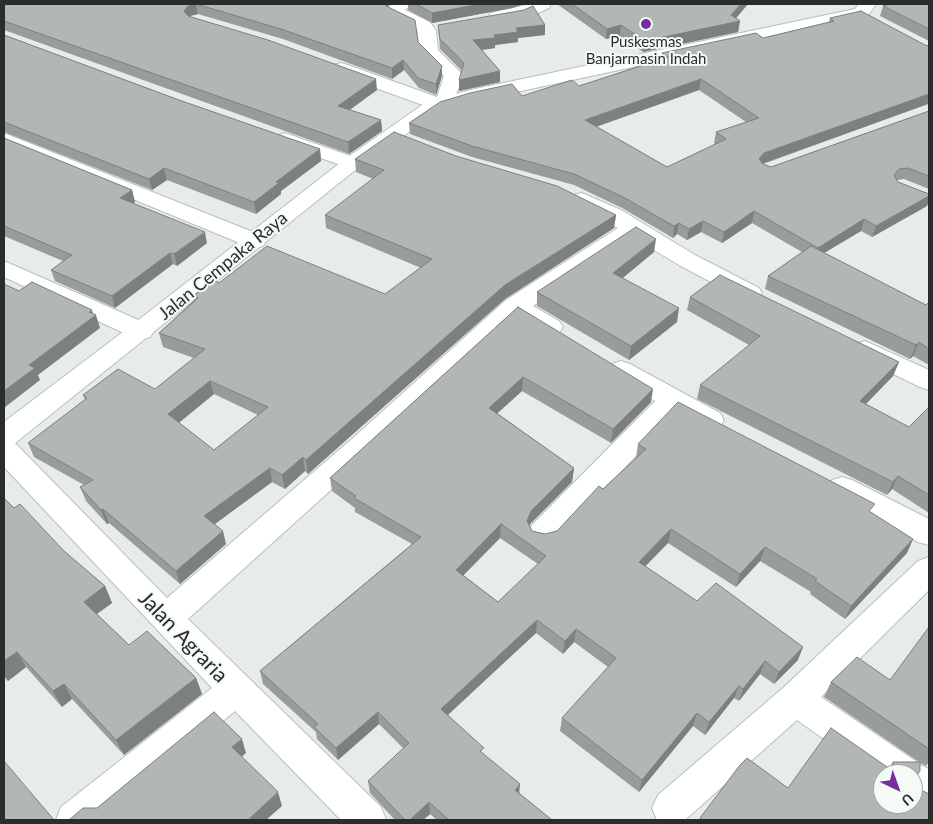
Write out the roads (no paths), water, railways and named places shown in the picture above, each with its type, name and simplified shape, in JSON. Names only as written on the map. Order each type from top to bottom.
[{"type":"street","points":[[403,4],[393,10],[394,13],[418,23],[427,31],[429,52],[454,75],[442,103]]},
{"type":"street","points":[[481,20],[517,14],[543,4]]},
{"type":"street","points":[[321,62],[442,103],[865,9],[878,23]]},
{"type":"street","points":[[427,31],[445,27]]},
{"type":"street","name":"Jalan Cempaka Raya","points":[[4,437],[352,163],[442,103]]},
{"type":"street","points":[[270,133],[352,163]]},
{"type":"street","points":[[392,135],[419,145]]},
{"type":"street","points":[[4,138],[255,240]]},
{"type":"street","points":[[565,192],[634,228],[686,260],[768,302]]},
{"type":"street","points":[[166,619],[356,452],[515,306],[634,228]]},
{"type":"street","points":[[4,268],[141,331]]},
{"type":"street","points":[[515,306],[573,341]]},
{"type":"street","points":[[849,342],[929,381]]},
{"type":"street","points":[[598,356],[672,400],[732,431]]},
{"type":"street","points":[[544,534],[672,400]]},
{"type":"street","name":"Jalan Agraria","points":[[4,449],[166,619],[367,820]]},
{"type":"street","points":[[818,475],[929,533]]},
{"type":"street","points":[[671,808],[795,699],[929,570]]},
{"type":"street","points":[[75,820],[236,690]]},
{"type":"street","points":[[795,699],[889,764]]},
{"type":"place","name":"Puskesmas Banjarmasin Indah","points":[[646,24]]}]
